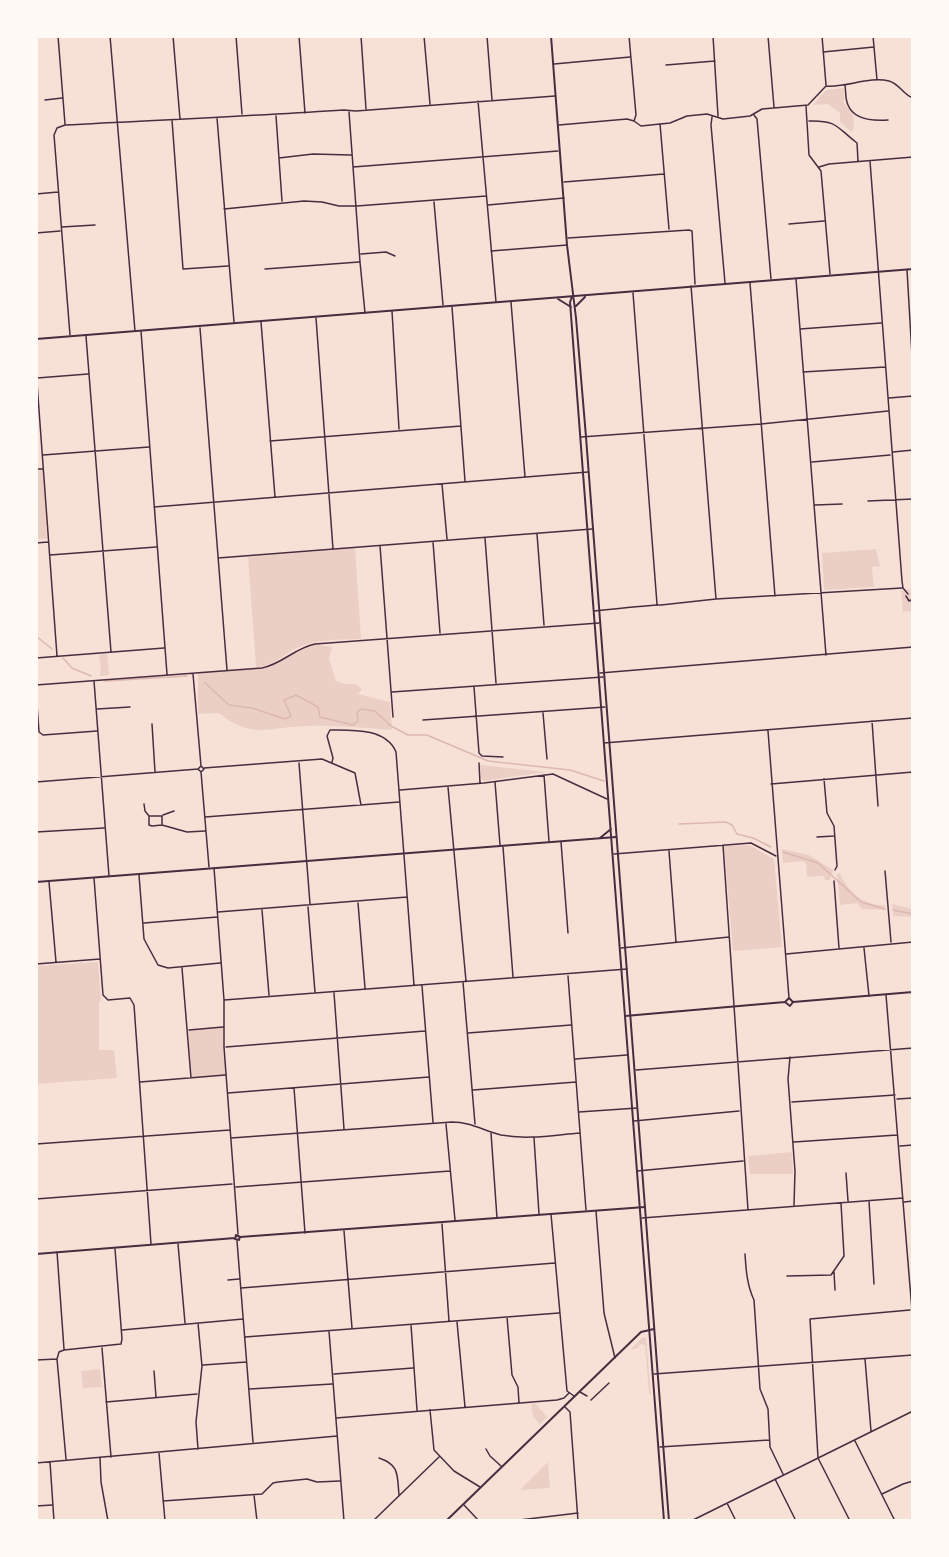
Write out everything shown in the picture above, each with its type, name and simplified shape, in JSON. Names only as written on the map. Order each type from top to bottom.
[{"type":"main road","points":[[551,36],[567,245],[575,310],[583,473],[664,1521]]},
{"type":"main road","points":[[36,339],[913,269]]},
{"type":"main road","points":[[575,310],[581,300],[587,296]]},
{"type":"main road","points":[[572,297],[571,307],[589,472],[669,1521]]},
{"type":"main road","points":[[556,298],[571,307]]},
{"type":"main road","points":[[600,838],[611,829]]},
{"type":"main road","points":[[36,882],[617,837]]},
{"type":"main road","points":[[619,935],[623,922]]},
{"type":"main road","points":[[785,1002],[789,1006],[793,1002],[913,992]]},
{"type":"main road","points":[[625,1016],[785,1002],[789,998],[793,1002]]},
{"type":"main road","points":[[36,1254],[236,1239],[239,1236],[645,1207]]},
{"type":"main road","points":[[446,1521],[641,1332],[654,1329]]},
{"type":"street","points":[[58,36],[65,125]]},
{"type":"street","points":[[110,36],[135,331]]},
{"type":"street","points":[[173,36],[180,119]]},
{"type":"street","points":[[236,36],[242,115]]},
{"type":"street","points":[[298,36],[305,113]]},
{"type":"street","points":[[361,36],[366,109]]},
{"type":"street","points":[[424,36],[430,105]]},
{"type":"street","points":[[487,36],[492,101]]},
{"type":"street","points":[[629,36],[636,115],[634,121]]},
{"type":"street","points":[[713,36],[718,117]]},
{"type":"street","points":[[768,36],[774,108]]},
{"type":"street","points":[[822,36],[826,86]]},
{"type":"street","points":[[873,36],[877,81]]},
{"type":"street","points":[[823,52],[874,47]]},
{"type":"street","points":[[553,64],[631,57]]},
{"type":"street","points":[[666,65],[715,61]]},
{"type":"street","points":[[558,125],[627,119],[641,126],[672,122],[687,116],[703,114],[723,119],[754,115],[762,109],[806,105],[826,86],[877,81],[894,82],[906,95],[913,98]]},
{"type":"street","points":[[845,84],[847,103],[853,112],[872,120],[888,120]]},
{"type":"street","points":[[70,336],[54,135],[57,128],[65,125],[349,111],[556,96]]},
{"type":"street","points":[[45,99],[63,98]]},
{"type":"street","points":[[478,101],[496,303]]},
{"type":"street","points":[[806,105],[809,155],[821,171],[830,276]]},
{"type":"street","points":[[349,111],[365,313]]},
{"type":"street","points":[[276,115],[283,202]]},
{"type":"street","points":[[754,115],[757,120],[771,280]]},
{"type":"street","points":[[217,116],[234,323]]},
{"type":"street","points":[[712,116],[725,284]]},
{"type":"street","points":[[172,119],[183,269],[228,266]]},
{"type":"street","points":[[807,121],[827,121],[844,131],[857,143],[858,162]]},
{"type":"street","points":[[660,124],[669,230]]},
{"type":"street","points":[[353,167],[560,151]]},
{"type":"street","points":[[278,158],[313,154],[351,154]]},
{"type":"street","points":[[819,167],[829,164],[913,157]]},
{"type":"street","points":[[870,161],[903,588],[913,598]]},
{"type":"street","points":[[563,182],[664,174]]},
{"type":"street","points":[[36,194],[59,192]]},
{"type":"street","points":[[224,209],[283,202],[322,202],[339,206],[357,206],[486,196]]},
{"type":"street","points":[[487,205],[564,198]]},
{"type":"street","points":[[434,201],[443,307]]},
{"type":"street","points":[[789,224],[825,221]]},
{"type":"street","points":[[36,233],[95,225]]},
{"type":"street","points":[[567,238],[669,230],[692,231],[702,428],[716,599]]},
{"type":"street","points":[[490,251],[567,245]]},
{"type":"street","points":[[359,254],[386,252],[395,256]]},
{"type":"street","points":[[265,270],[360,262]]},
{"type":"street","points":[[907,270],[913,373]]},
{"type":"street","points":[[796,278],[826,654]]},
{"type":"street","points":[[750,282],[775,596]]},
{"type":"street","points":[[633,292],[657,604]]},
{"type":"street","points":[[511,302],[525,477]]},
{"type":"street","points":[[452,306],[465,482]]},
{"type":"street","points":[[392,311],[399,430]]},
{"type":"street","points":[[316,317],[333,549]]},
{"type":"street","points":[[261,321],[275,497]]},
{"type":"street","points":[[800,329],[882,322]]},
{"type":"street","points":[[200,326],[227,671]]},
{"type":"street","points":[[140,330],[167,675]]},
{"type":"street","points":[[86,335],[111,652]]},
{"type":"street","points":[[803,372],[886,367]]},
{"type":"street","points":[[36,369],[57,656]]},
{"type":"street","points":[[37,378],[89,374]]},
{"type":"street","points":[[888,399],[913,396]]},
{"type":"street","points":[[581,437],[761,424],[889,411]]},
{"type":"street","points":[[270,441],[461,426]]},
{"type":"street","points":[[43,455],[150,447]]},
{"type":"street","points":[[811,462],[913,450]]},
{"type":"street","points":[[36,469],[44,469]]},
{"type":"street","points":[[154,507],[589,472]]},
{"type":"street","points":[[442,484],[447,540]]},
{"type":"street","points":[[868,501],[913,499]]},
{"type":"street","points":[[814,506],[842,504]]},
{"type":"street","points":[[218,558],[593,529]]},
{"type":"street","points":[[537,533],[544,627]]},
{"type":"street","points":[[485,537],[496,684]]},
{"type":"street","points":[[433,541],[440,635]]},
{"type":"street","points":[[36,543],[49,542]]},
{"type":"street","points":[[380,545],[393,717]]},
{"type":"street","points":[[50,555],[157,547]]},
{"type":"street","points":[[594,611],[716,599],[903,588]]},
{"type":"street","points":[[908,594],[907,600],[913,598]]},
{"type":"street","points":[[36,685],[271,666],[296,651],[315,644],[600,622]]},
{"type":"street","points":[[36,658],[165,648]]},
{"type":"street","points":[[392,692],[599,675],[604,672],[913,648]]},
{"type":"street","points":[[193,673],[201,766],[198,770]]},
{"type":"street","points":[[599,675],[604,677]]},
{"type":"street","points":[[94,681],[109,876]]},
{"type":"street","points":[[474,686],[480,755],[503,757]]},
{"type":"street","points":[[36,691],[39,732],[43,735],[97,731]]},
{"type":"street","points":[[96,710],[130,707]]},
{"type":"street","points":[[423,720],[606,707]]},
{"type":"street","points":[[543,712],[547,759]]},
{"type":"street","points":[[604,743],[913,718]]},
{"type":"street","points":[[872,721],[878,806]]},
{"type":"street","points":[[152,724],[155,773]]},
{"type":"street","points":[[332,762],[327,736],[330,730],[380,735],[390,742],[396,752],[414,985]]},
{"type":"street","points":[[768,730],[789,998]]},
{"type":"street","points":[[201,766],[204,768],[322,759],[356,774],[361,806]]},
{"type":"street","points":[[299,761],[315,993]]},
{"type":"street","points":[[479,764],[480,783]]},
{"type":"street","points":[[204,768],[201,772],[209,868]]},
{"type":"street","points":[[36,782],[198,770],[201,772]]},
{"type":"street","points":[[771,783],[913,772]]},
{"type":"street","points":[[544,774],[549,841]]},
{"type":"street","points":[[399,790],[556,774],[600,797],[609,799]]},
{"type":"street","points":[[824,778],[827,813],[834,826],[837,866],[835,870]]},
{"type":"street","points":[[495,781],[513,978]]},
{"type":"street","points":[[448,786],[453,849],[456,852],[475,1125]]},
{"type":"street","points":[[205,817],[400,802]]},
{"type":"street","points":[[144,804],[144,811],[149,816],[150,826],[162,825],[187,832],[206,831]]},
{"type":"street","points":[[149,816],[162,816],[174,811]]},
{"type":"street","points":[[162,816],[162,825]]},
{"type":"street","points":[[36,832],[105,827]]},
{"type":"street","points":[[817,837],[835,836]]},
{"type":"street","points":[[561,840],[568,933]]},
{"type":"street","points":[[613,854],[751,843],[777,856]]},
{"type":"street","points":[[723,845],[748,1210]]},
{"type":"street","points":[[669,849],[676,943]]},
{"type":"street","points":[[214,867],[224,999],[224,1047],[239,1236]]},
{"type":"street","points":[[885,871],[891,944]]},
{"type":"street","points":[[139,874],[145,943],[158,965],[164,968],[221,963]]},
{"type":"street","points":[[94,878],[104,997],[108,1000],[130,998],[133,1002],[151,1245]]},
{"type":"street","points":[[48,881],[56,962]]},
{"type":"street","points":[[834,881],[839,949]]},
{"type":"street","points":[[217,912],[408,897]]},
{"type":"street","points":[[358,901],[365,989]]},
{"type":"street","points":[[262,909],[269,996]]},
{"type":"street","points":[[143,923],[218,917]]},
{"type":"street","points":[[620,948],[729,937]]},
{"type":"street","points":[[785,954],[913,942]]},
{"type":"street","points":[[864,947],[869,996]]},
{"type":"street","points":[[36,964],[100,959]]},
{"type":"street","points":[[182,967],[191,1078]]},
{"type":"street","points":[[224,999],[627,969]]},
{"type":"street","points":[[568,974],[586,1211]]},
{"type":"street","points":[[422,985],[433,1123]]},
{"type":"street","points":[[334,991],[345,1130]]},
{"type":"street","points":[[886,994],[913,1323]]},
{"type":"street","points":[[467,1033],[572,1025]]},
{"type":"street","points":[[188,1030],[224,1027]]},
{"type":"street","points":[[224,1047],[425,1031]]},
{"type":"street","points":[[635,1070],[913,1048]]},
{"type":"street","points":[[574,1059],[629,1055]]},
{"type":"street","points":[[790,1057],[788,1079],[794,1142],[794,1206]]},
{"type":"street","points":[[140,1082],[226,1075]]},
{"type":"street","points":[[228,1092],[429,1077]]},
{"type":"street","points":[[472,1090],[576,1082]]},
{"type":"street","points":[[294,1087],[305,1233]]},
{"type":"street","points":[[791,1102],[913,1098]]},
{"type":"street","points":[[579,1112],[638,1108]]},
{"type":"street","points":[[634,1121],[740,1111]]},
{"type":"street","points":[[446,1122],[455,1221]]},
{"type":"street","points":[[231,1138],[446,1122],[475,1125],[491,1132],[510,1136],[534,1137],[580,1133]]},
{"type":"street","points":[[36,1144],[230,1130]]},
{"type":"street","points":[[491,1132],[497,1218]]},
{"type":"street","points":[[794,1142],[898,1135]]},
{"type":"street","points":[[534,1137],[539,1215]]},
{"type":"street","points":[[899,1146],[913,1145]]},
{"type":"street","points":[[637,1171],[744,1161]]},
{"type":"street","points":[[235,1187],[450,1171]]},
{"type":"street","points":[[846,1173],[848,1201]]},
{"type":"street","points":[[36,1199],[234,1183]]},
{"type":"street","points":[[641,1218],[903,1198]]},
{"type":"street","points":[[868,1200],[874,1284]]},
{"type":"street","points":[[903,1202],[913,1201]]},
{"type":"street","points":[[787,1276],[829,1275],[834,1272],[844,1257],[841,1202]]},
{"type":"street","points":[[596,1210],[604,1313],[615,1358]]},
{"type":"street","points":[[551,1214],[567,1391],[574,1397]]},
{"type":"street","points":[[442,1222],[449,1322]]},
{"type":"street","points":[[344,1230],[352,1329]]},
{"type":"street","points":[[236,1239],[253,1443]]},
{"type":"street","points":[[178,1243],[185,1324]]},
{"type":"street","points":[[66,1460],[57,1359],[59,1352],[64,1350],[121,1344],[122,1330],[115,1248]]},
{"type":"street","points":[[57,1252],[64,1350]]},
{"type":"street","points":[[745,1254],[746,1275],[754,1299],[761,1392],[768,1409],[772,1452],[783,1474]]},
{"type":"street","points":[[908,1257],[913,1257]]},
{"type":"street","points":[[241,1288],[555,1263]]},
{"type":"street","points":[[834,1272],[836,1290]]},
{"type":"street","points":[[228,1280],[240,1279]]},
{"type":"street","points":[[850,1521],[818,1458],[810,1319],[912,1309]]},
{"type":"street","points":[[245,1337],[559,1313]]},
{"type":"street","points":[[507,1317],[512,1375],[518,1388],[519,1404]]},
{"type":"street","points":[[122,1330],[243,1319]]},
{"type":"street","points":[[457,1321],[465,1407]]},
{"type":"street","points":[[198,1323],[202,1365],[196,1422],[198,1449]]},
{"type":"street","points":[[411,1324],[417,1411]]},
{"type":"street","points":[[329,1330],[344,1521]]},
{"type":"street","points":[[102,1347],[111,1457]]},
{"type":"street","points":[[653,1374],[913,1355]]},
{"type":"street","points":[[36,1360],[57,1359]]},
{"type":"street","points":[[865,1359],[871,1432]]},
{"type":"street","points":[[202,1365],[247,1362]]},
{"type":"street","points":[[333,1374],[414,1368]]},
{"type":"street","points":[[154,1371],[156,1397]]},
{"type":"street","points":[[591,1400],[609,1383]]},
{"type":"street","points":[[249,1390],[333,1384]]},
{"type":"street","points":[[336,1418],[557,1400],[569,1393]]},
{"type":"street","points":[[106,1402],[198,1394]]},
{"type":"street","points":[[564,1406],[570,1412],[578,1521]]},
{"type":"street","points":[[430,1410],[433,1447],[454,1471],[480,1488]]},
{"type":"street","points":[[691,1521],[913,1410]]},
{"type":"street","points":[[36,1463],[337,1436]]},
{"type":"street","points":[[659,1447],[770,1440]]},
{"type":"street","points":[[855,1440],[895,1521]]},
{"type":"street","points":[[486,1449],[502,1467]]},
{"type":"street","points":[[159,1452],[165,1521]]},
{"type":"street","points":[[373,1521],[440,1457]]},
{"type":"street","points":[[100,1458],[108,1521]]},
{"type":"street","points":[[379,1458],[391,1462],[396,1469],[399,1496]]},
{"type":"street","points":[[50,1462],[54,1521]]},
{"type":"street","points":[[163,1501],[254,1495],[266,1492],[273,1483],[278,1482],[308,1479],[317,1482],[341,1481]]},
{"type":"street","points":[[775,1479],[796,1521]]},
{"type":"street","points":[[882,1494],[913,1481]]},
{"type":"street","points":[[254,1495],[256,1521]]},
{"type":"street","points":[[727,1503],[736,1521]]},
{"type":"street","points":[[464,1504],[479,1521]]},
{"type":"street","points":[[36,1506],[53,1505]]},
{"type":"street","points":[[511,1521],[578,1513]]},
{"type":"shaded area","points":[[844,88],[844,103],[853,114],[854,129],[851,132],[840,122],[840,113],[828,104],[813,105],[826,90]]},
{"type":"shaded area","points":[[43,470],[47,539],[36,539],[36,471]]},
{"type":"shaded area","points":[[355,548],[361,639],[329,640],[306,644],[268,664],[256,667],[248,557]]},
{"type":"shaded area","points":[[876,549],[880,566],[872,567],[874,587],[824,589],[822,553]]},
{"type":"shaded area","points":[[913,589],[913,611],[903,612],[901,590]]},
{"type":"shaded area","points":[[315,644],[332,647],[329,659],[336,681],[356,684],[362,689],[358,694],[390,702],[392,730],[319,726],[262,730],[242,727],[219,713],[198,714],[198,672],[269,667],[302,648]]},
{"type":"shaded area","points":[[107,654],[109,675],[100,676],[99,655]]},
{"type":"shaded area","points":[[480,765],[546,772],[484,781],[481,778]]},
{"type":"shaded area","points":[[749,845],[774,859],[782,947],[733,951],[724,846]]},
{"type":"shaded area","points":[[782,849],[809,855],[833,870],[830,880],[825,880],[824,876],[807,877],[806,863],[802,861],[783,863]]},
{"type":"shaded area","points":[[840,873],[852,892],[871,903],[885,905],[885,910],[862,909],[857,903],[840,905],[837,874]]},
{"type":"shaded area","points":[[892,904],[913,909],[913,917],[893,916]]},
{"type":"shaded area","points":[[98,962],[101,1000],[99,1003],[99,1050],[114,1050],[117,1078],[36,1084],[36,966]]},
{"type":"shaded area","points":[[223,1027],[226,1075],[191,1078],[188,1030]]},
{"type":"shaded area","points":[[792,1152],[793,1174],[750,1174],[748,1156]]},
{"type":"shaded area","points":[[643,1337],[646,1338],[651,1394],[649,1394],[645,1345],[640,1344],[638,1348],[630,1350]]},
{"type":"shaded area","points":[[100,1369],[102,1387],[83,1388],[81,1371]]},
{"type":"shaded area","points":[[531,1404],[536,1404],[547,1417],[540,1424],[533,1417]]},
{"type":"shaded area","points":[[548,1462],[550,1488],[520,1490]]},
{"type":"waterway","points":[[36,636],[52,649]]},
{"type":"waterway","points":[[63,658],[72,668],[91,676]]},
{"type":"waterway","points":[[105,681],[187,676]]},
{"type":"waterway","points":[[204,682],[229,705],[252,708],[285,719],[291,716],[284,700],[296,695],[318,707],[320,717],[353,725],[358,721],[357,713],[361,709],[375,711],[391,726],[408,735],[427,735],[488,761],[570,770],[604,781]]},
{"type":"waterway","points":[[679,824],[726,822],[732,825],[737,834],[753,838],[771,847]]},
{"type":"waterway","points":[[783,852],[818,863],[861,902],[885,909]]},
{"type":"waterway","points":[[893,910],[913,914]]}]
